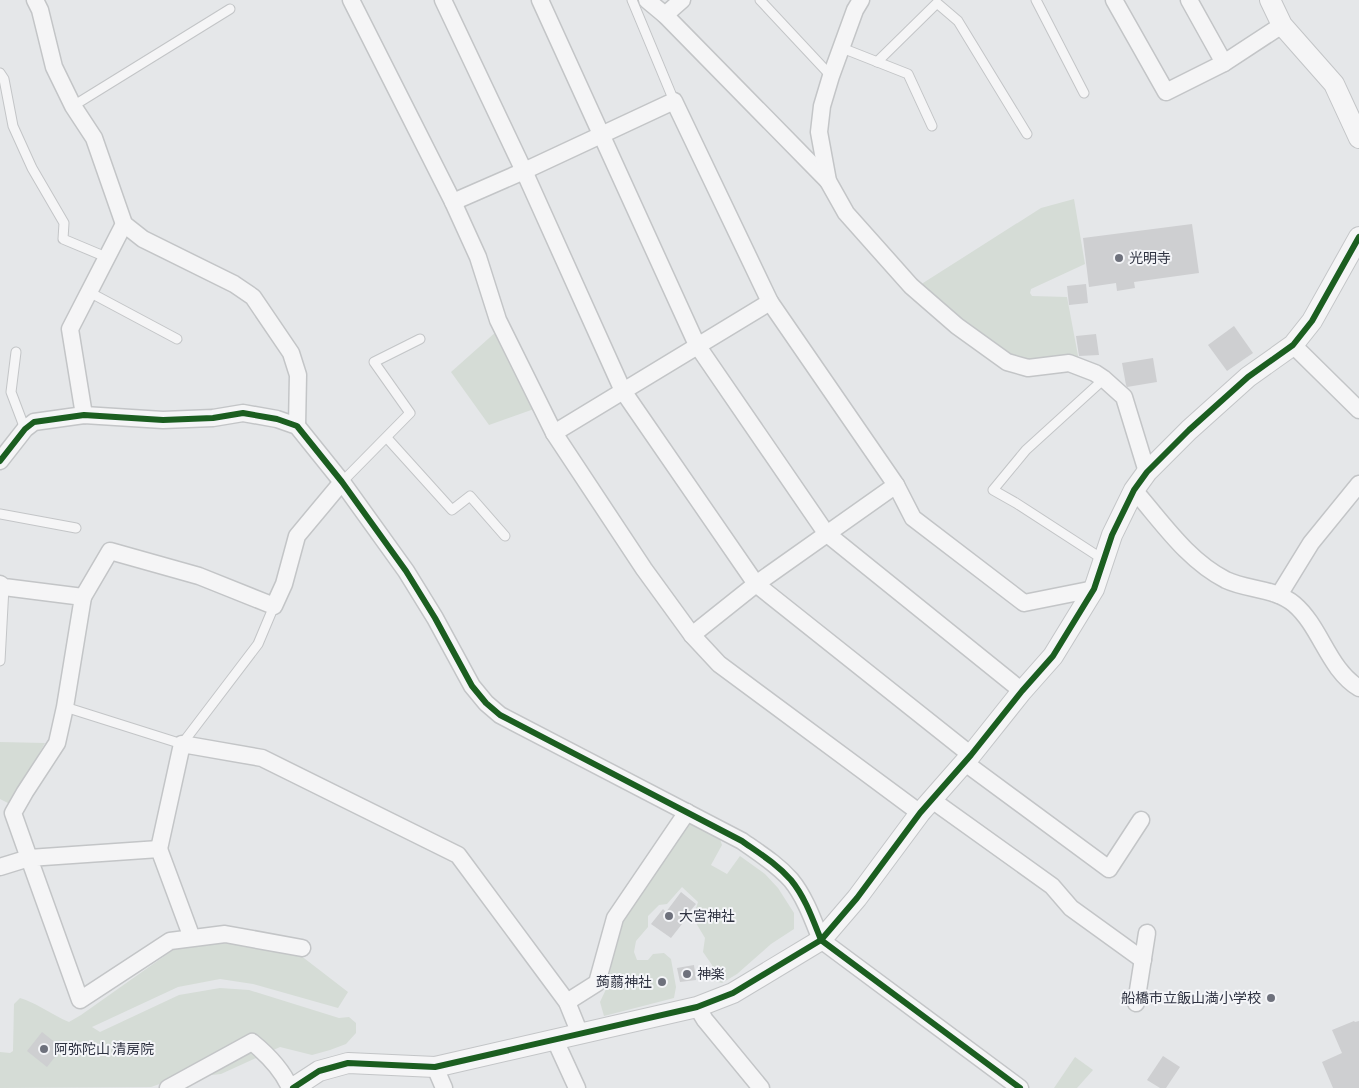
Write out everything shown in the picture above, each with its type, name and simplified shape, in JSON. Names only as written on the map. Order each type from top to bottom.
[{"type":"street","points":[[35,0],[40,10],[54,67],[73,106],[94,138],[124,224],[143,239],[234,284],[253,297],[291,353],[298,374],[297,426]]},
{"type":"street","points":[[351,0],[453,202],[478,257],[498,320],[554,432],[644,569],[692,635],[720,664],[926,807],[1052,886],[1071,908],[1143,960]]},
{"type":"street","points":[[444,0],[524,171],[623,391],[756,584],[968,758],[1109,868],[1140,820]]},
{"type":"street","points":[[540,0],[697,345],[826,533],[1022,691]]},
{"type":"street","points":[[647,0],[666,15],[828,181],[846,213],[911,286],[957,326],[1008,362],[1028,368],[1069,363],[1095,373],[1124,397],[1147,472]]},
{"type":"street","points":[[666,15],[682,0]]},
{"type":"street","points":[[1114,0],[1166,92],[1224,62],[1282,25]]},
{"type":"street","points":[[1189,0],[1224,62]]},
{"type":"street","points":[[1270,0],[1282,25],[1334,84],[1359,138]]},
{"type":"street","points":[[828,181],[819,132],[822,106],[842,48],[854,3]]},
{"type":"street","points":[[453,202],[674,101],[770,302],[896,485],[913,518],[1024,603],[1094,589]]},
{"type":"street","points":[[84,415],[70,329],[124,224]]},
{"type":"street","points":[[168,1088],[252,1042],[268,1055],[292,1088],[318,1071],[348,1063],[435,1067],[555,1040],[697,1006],[733,993],[821,940],[858,898],[926,807],[1053,656],[1094,589],[1112,535],[1134,490],[1147,472],[1189,430],[1248,377],[1293,345],[1312,322],[1359,237]]},
{"type":"street","points":[[554,432],[770,302]]},
{"type":"street","points":[[1293,345],[1359,410]]},
{"type":"street","points":[[0,461],[25,429],[34,422],[84,415],[163,420],[213,418],[243,413],[277,419],[297,426],[342,482],[406,571],[435,618],[472,686],[486,703],[500,715],[742,841],[770,860],[792,881],[808,909],[821,940],[1020,1088]]},
{"type":"street","points":[[302,948],[225,934],[170,941],[80,1000],[13,814],[24,792],[57,743],[65,707],[83,597],[110,551],[199,576],[274,606],[284,584],[298,536],[342,482]]},
{"type":"street","points":[[692,635],[756,584],[896,485]]},
{"type":"street","points":[[1134,490],[1190,556],[1227,580],[1279,595],[1294,604],[1306,617],[1331,658],[1352,684],[1359,688]]},
{"type":"street","points":[[1279,595],[1311,543],[1356,493]]},
{"type":"street","points":[[2,585],[83,597]]},
{"type":"street","points":[[192,938],[159,849],[182,744],[262,758],[458,855],[567,1002],[580,1034]]},
{"type":"street","points":[[567,1002],[597,983],[615,918],[687,812]]},
{"type":"street","points":[[0,867],[29,858],[159,849]]},
{"type":"street","points":[[1136,1003],[1147,933]]},
{"type":"street","points":[[697,1006],[705,1020],[761,1088]]},
{"type":"street","points":[[555,1040],[577,1088]]},
{"type":"street","points":[[435,1067],[444,1088]]},
{"type":"lane","points":[[632,0],[674,101]]},
{"type":"lane","points":[[760,0],[831,76]]},
{"type":"lane","points":[[1036,0],[1084,92]]},
{"type":"lane","points":[[877,62],[937,3],[958,21],[1027,134]]},
{"type":"lane","points":[[73,106],[230,9]]},
{"type":"lane","points":[[842,48],[908,74],[932,126]]},
{"type":"lane","points":[[0,73],[4,79],[13,126],[32,168],[64,223],[63,239],[106,257]]},
{"type":"lane","points":[[89,292],[177,339]]},
{"type":"lane","points":[[342,482],[410,413],[374,362],[420,339]]},
{"type":"lane","points":[[16,352],[11,392],[25,429]]},
{"type":"lane","points":[[1104,379],[1026,450],[993,490],[1104,560]]},
{"type":"lane","points":[[387,438],[452,510],[470,496],[505,536]]},
{"type":"lane","points":[[0,514],[76,528]]},
{"type":"lane","points":[[0,662],[2,585]]},
{"type":"lane","points":[[65,707],[182,744],[258,644],[274,606]]},
{"type":"shaded area","points":[[1074,199],[1085,264],[1031,289],[1030,293],[1032,296],[1067,297],[1079,361],[1030,363],[1008,357],[922,289],[923,283],[1041,208]]},
{"type":"shaded area","points":[[497,331],[534,409],[489,425],[451,372]]},
{"type":"shaded area","points":[[0,742],[45,743],[10,804],[0,799]]},
{"type":"shaded area","points":[[686,821],[720,839],[722,845],[711,865],[727,874],[740,856],[765,874],[778,888],[794,913],[794,929],[771,944],[737,974],[722,983],[714,981],[712,965],[703,952],[705,938],[693,918],[698,902],[682,887],[667,904],[659,905],[648,916],[648,927],[636,941],[634,952],[637,960],[648,960],[653,954],[664,953],[671,959],[676,987],[674,998],[604,1016],[600,1002],[607,987],[620,920]]},
{"type":"shaded area","points":[[213,940],[252,944],[300,955],[348,992],[338,1008],[253,984],[220,979],[178,987],[92,1027],[100,1032],[179,995],[220,988],[249,990],[339,1018],[349,1017],[356,1023],[356,1033],[346,1044],[312,1055],[280,1047],[221,1074],[174,1079],[151,1087],[0,1088],[0,1052],[10,1053],[13,1051],[14,1004],[20,998],[69,1022],[173,950]]},
{"type":"shaded area","points":[[1075,1057],[1093,1070],[1077,1088],[1054,1088]]},
{"type":"building","points":[[1192,224],[1199,273],[1134,282],[1135,288],[1117,291],[1116,283],[1089,287],[1083,238]]},
{"type":"building","points":[[1086,284],[1088,303],[1069,305],[1067,286]]},
{"type":"building","points":[[1234,326],[1253,353],[1227,371],[1208,345]]},
{"type":"building","points":[[1096,334],[1099,355],[1079,356],[1076,336]]},
{"type":"building","points":[[1153,358],[1157,382],[1127,387],[1122,363]]},
{"type":"building","name":"大宮神社","points":[[681,892],[696,904],[680,923],[682,924],[671,938],[651,924],[663,909],[666,912]]},
{"type":"building","name":"神楽","points":[[694,965],[696,980],[680,982],[677,968]]},
{"type":"building","points":[[1354,1021],[1359,1021],[1359,1088],[1333,1088],[1322,1062],[1342,1053],[1332,1030]]},
{"type":"building","name":"阿弥陀山 清房院","points":[[42,1032],[62,1048],[47,1067],[27,1051]]},
{"type":"building","points":[[1163,1056],[1180,1067],[1166,1088],[1160,1088],[1147,1080]]},
{"type":"cycle path","points":[[293,1088],[319,1071],[348,1063],[435,1067],[697,1007],[733,993],[821,940],[857,898],[920,813],[1053,656],[1094,589],[1112,535],[1134,490],[1147,472],[1189,430],[1248,377],[1293,345],[1312,321],[1359,237]]},
{"type":"cycle path","points":[[0,461],[25,429],[34,422],[84,415],[163,420],[213,418],[243,413],[277,419],[297,426],[342,482],[406,571],[435,618],[472,686],[486,703],[500,715],[742,841],[761,854],[780,869],[796,887],[821,940],[1020,1088]]},
{"type":"place","name":"光明寺","points":[[1119,258]]},
{"type":"place","name":"大宮神社","points":[[669,916]]},
{"type":"place","name":"神楽","points":[[687,974]]},
{"type":"place","name":"蒟蒻神社","points":[[662,982]]},
{"type":"place","name":"船橋市立飯山満小学校","points":[[1271,998]]},
{"type":"place","name":"阿弥陀山 清房院","points":[[44,1049]]}]
